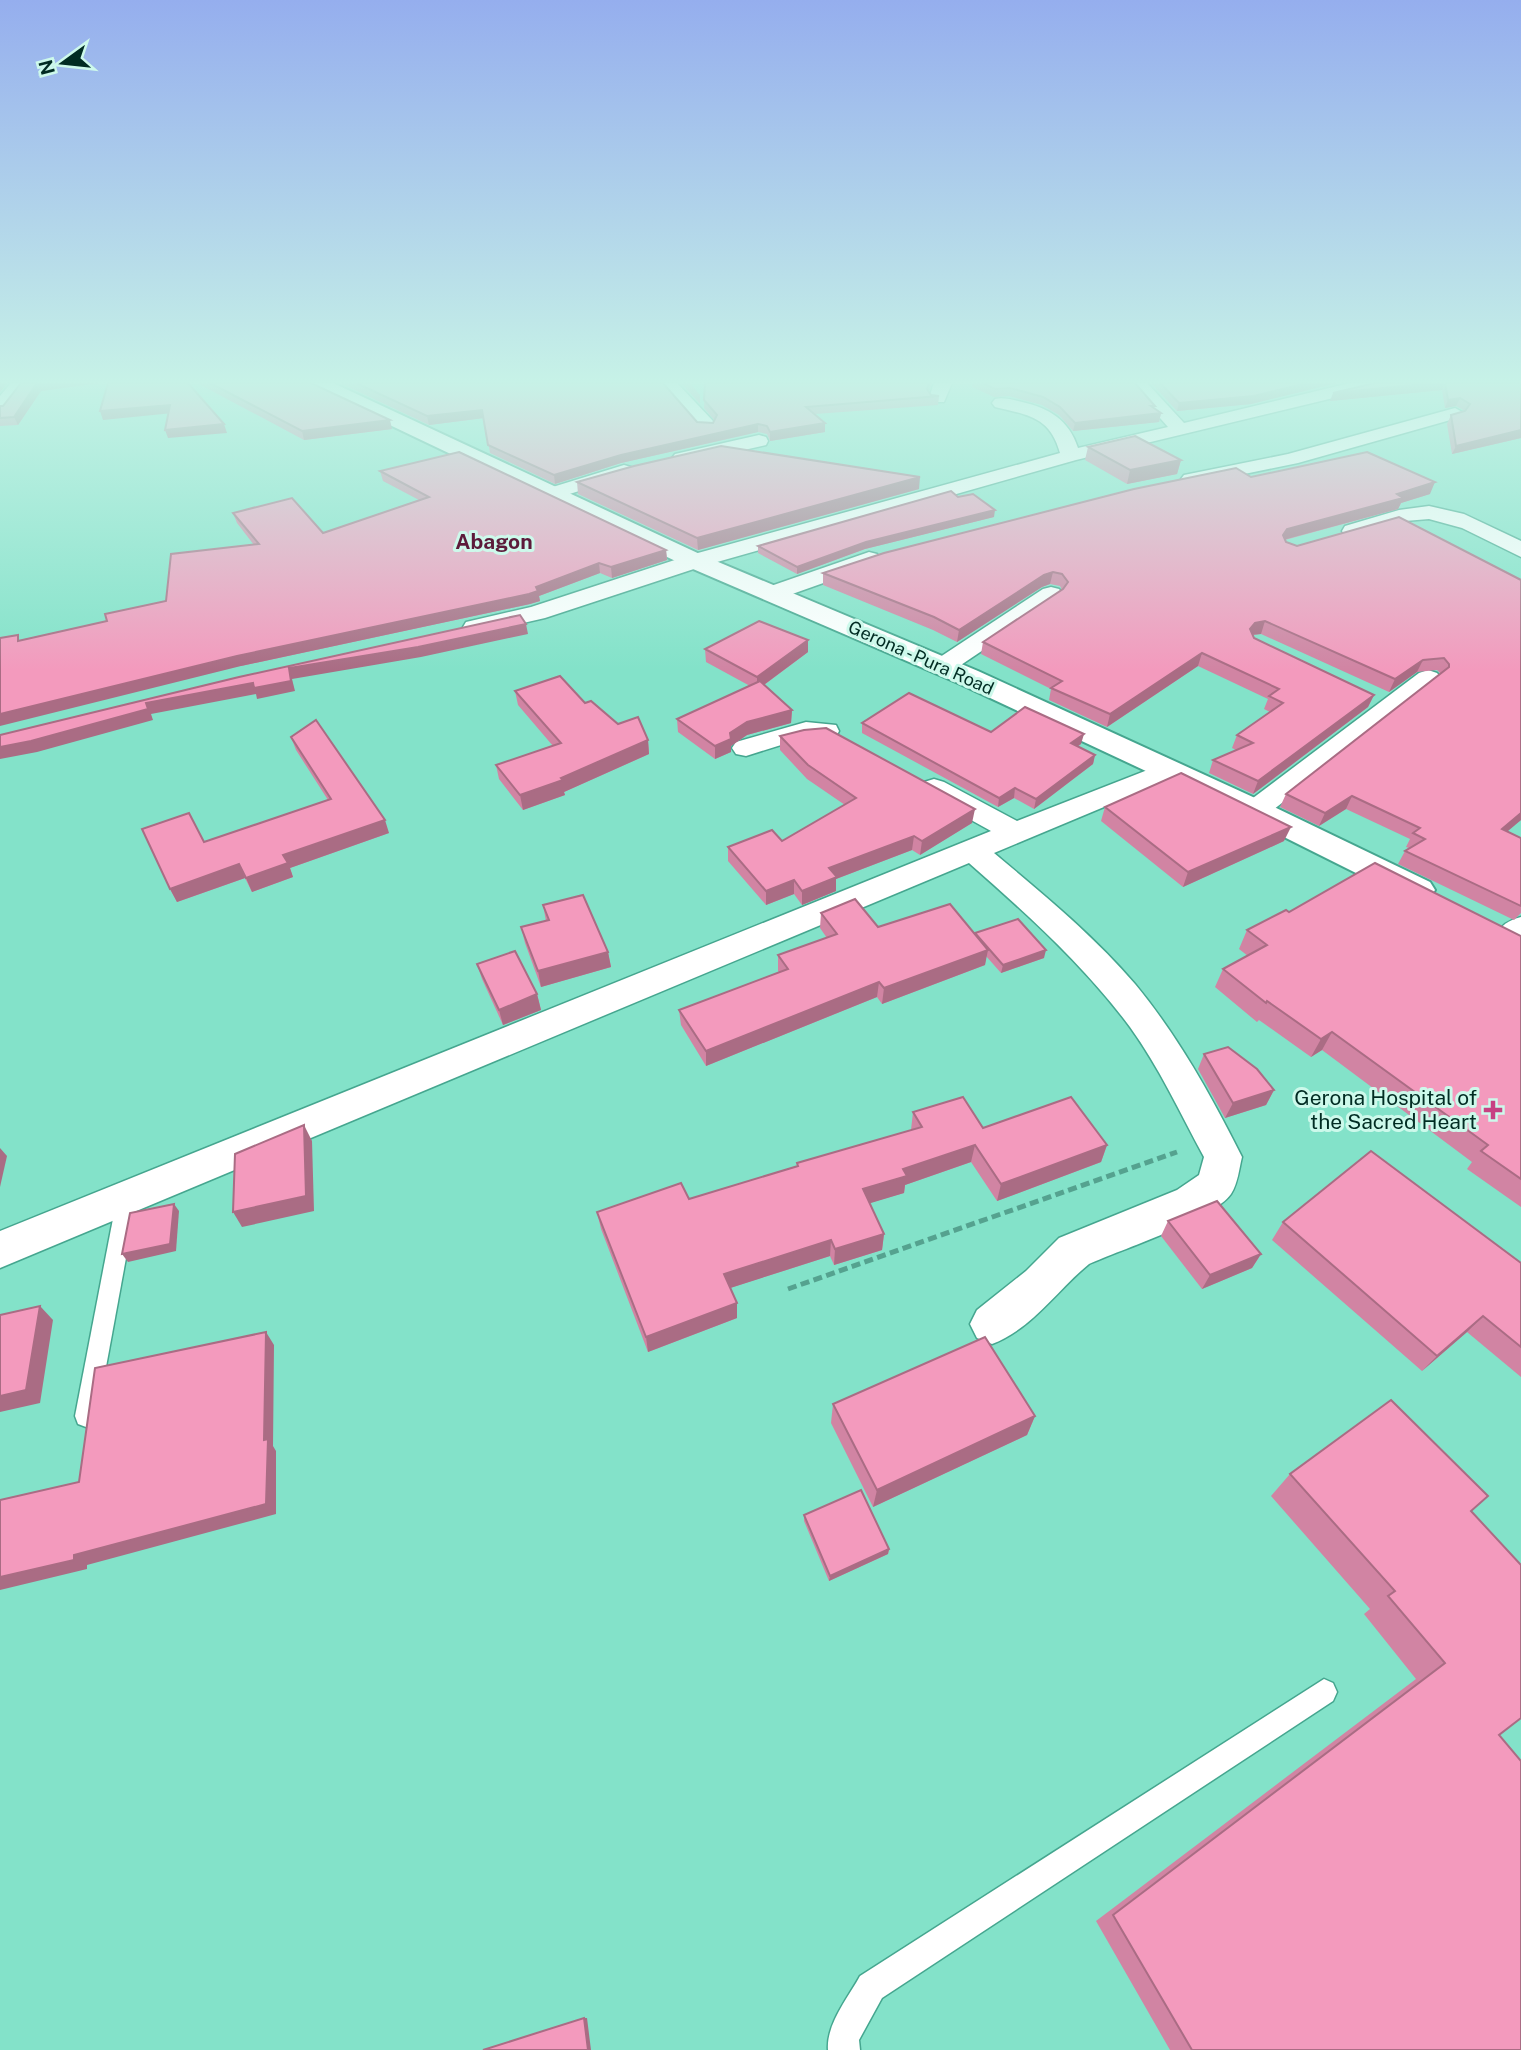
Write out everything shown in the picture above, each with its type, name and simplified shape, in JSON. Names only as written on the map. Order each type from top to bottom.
[{"type":"main road","name":"Gerona - Pura Road","points":[[518,479],[695,561],[943,666],[1255,810],[1438,900]]},
{"type":"street","points":[[550,494],[601,479]]},
{"type":"street","points":[[457,631],[537,613],[695,561],[989,479]]},
{"type":"street","points":[[1170,484],[1196,479]]},
{"type":"street","points":[[1329,537],[1417,513],[1437,513],[1454,518],[1521,550]]},
{"type":"street","points":[[773,593],[888,554]]},
{"type":"street","points":[[943,666],[1051,594]]},
{"type":"street","points":[[1255,810],[1380,701],[1428,678]]},
{"type":"street","points":[[746,748],[816,729],[833,732],[845,739]]},
{"type":"street","points":[[0,1250],[1168,770]]},
{"type":"street","points":[[906,773],[1017,833]]},
{"type":"street","points":[[973,851],[1049,917],[1113,982],[1162,1047],[1223,1157],[1216,1184],[1191,1202],[1074,1251],[1059,1263],[1041,1284],[992,1324]]},
{"type":"lane","points":[[86,1416],[127,1198]]},
{"type":"lane","points":[[844,2050],[843,2038],[871,1987],[1324,1692]]},
{"type":"path","points":[[788,1289],[1213,1139]]},
{"type":"building","points":[[394,479],[515,479],[666,550],[611,567],[599,563],[536,587],[538,591],[529,594],[237,656],[0,714],[0,638],[18,635],[18,641],[107,621],[105,614],[166,601],[171,554],[259,544],[233,513],[292,498],[323,533],[429,497]]},
{"type":"building","points":[[589,479],[914,479],[697,538],[577,482]]},
{"type":"building","points":[[1184,479],[1427,479],[1435,482],[1397,494],[1403,498],[1287,529],[1283,535],[1286,542],[1297,546],[1399,517],[1521,580],[1521,813],[1502,829],[1521,838],[1521,906],[1405,851],[1425,839],[1413,833],[1420,828],[1352,796],[1325,813],[1286,794],[1449,667],[1444,658],[1423,660],[1395,679],[1265,621],[1255,623],[1250,629],[1254,638],[1374,695],[1258,781],[1213,760],[1253,743],[1237,735],[1283,703],[1269,696],[1279,689],[1202,653],[1110,714],[1051,688],[1062,681],[983,642],[1063,589],[1068,582],[1062,574],[1053,572],[1044,575],[959,630],[934,617],[823,573],[884,553]]},
{"type":"building","points":[[951,491],[958,497],[973,494],[995,510],[866,542],[797,567],[758,546]]},
{"type":"building","points":[[520,615],[526,624],[418,647],[289,668],[291,681],[254,688],[253,683],[146,703],[148,709],[0,747],[0,735],[239,677]]},
{"type":"building","points":[[759,621],[808,640],[757,677],[705,649]]},
{"type":"building","points":[[560,676],[585,703],[591,701],[618,724],[638,717],[648,740],[561,778],[563,780],[520,795],[496,765],[561,743],[515,691]]},
{"type":"building","points":[[760,681],[792,710],[747,722],[730,733],[731,739],[715,746],[677,719]]},
{"type":"building","points":[[909,693],[991,732],[1025,707],[1084,734],[1071,743],[1095,755],[1036,799],[1015,788],[999,798],[862,723]]},
{"type":"building","points":[[316,720],[385,820],[283,855],[288,863],[246,878],[239,864],[170,889],[142,829],[189,813],[204,842],[331,799],[291,737]]},
{"type":"building","points":[[826,728],[975,809],[922,841],[914,836],[829,868],[837,877],[802,891],[794,880],[766,891],[728,847],[772,830],[782,841],[856,798],[808,765],[780,736]]},
{"type":"building","points":[[1181,773],[1291,827],[1188,872],[1105,807]]},
{"type":"building","points":[[1375,863],[1521,936],[1521,1179],[1481,1151],[1488,1145],[1332,1032],[1321,1039],[1267,1001],[1266,1003],[1223,969],[1267,945],[1247,930],[1286,910],[1289,912]]},
{"type":"building","points":[[583,895],[608,952],[538,971],[521,927],[549,920],[543,905]]},
{"type":"building","points":[[855,899],[878,927],[950,904],[988,950],[884,988],[879,982],[706,1051],[679,1010],[788,969],[778,955],[837,934],[821,913]]},
{"type":"building","points":[[1018,919],[1046,950],[1003,965],[975,933]]},
{"type":"building","points":[[515,951],[537,994],[499,1010],[477,964]]},
{"type":"building","points":[[1228,1047],[1257,1069],[1274,1090],[1233,1103],[1204,1054]]},
{"type":"building","points":[[963,1097],[983,1128],[1071,1097],[1107,1145],[1001,1184],[975,1145],[903,1169],[907,1176],[863,1189],[884,1234],[835,1249],[831,1240],[724,1274],[737,1303],[646,1337],[597,1212],[681,1183],[689,1199],[798,1166],[797,1163],[922,1127],[913,1112]]},
{"type":"building","points":[[304,1125],[306,1196],[233,1212],[235,1154]]},
{"type":"building","points":[[1371,1151],[1521,1263],[1521,1347],[1483,1316],[1437,1356],[1283,1222]]},
{"type":"building","points":[[1217,1201],[1261,1254],[1210,1275],[1168,1221]]},
{"type":"building","points":[[174,1204],[170,1244],[122,1254],[130,1213]]},
{"type":"building","points":[[40,1306],[26,1390],[0,1396],[0,1315]]},
{"type":"building","points":[[266,1332],[266,1504],[74,1555],[74,1560],[0,1577],[0,1500],[79,1482],[95,1368]]},
{"type":"building","points":[[985,1337],[1035,1416],[877,1490],[833,1404]]},
{"type":"building","points":[[1391,1400],[1488,1496],[1471,1511],[1521,1565],[1521,1718],[1499,1735],[1521,1761],[1521,2050],[1192,2050],[1113,1915],[1445,1663],[1388,1596],[1395,1591],[1290,1474]]},
{"type":"building","points":[[861,1490],[889,1549],[830,1576],[804,1515]]},
{"type":"building","points":[[584,2018],[588,2050],[483,2050]]},
{"type":"place","name":"Gerona Hospital of the Sacred Heart","points":[[1493,1110]]},
{"type":"district","name":"Abagon","points":[[494,542]]}]
